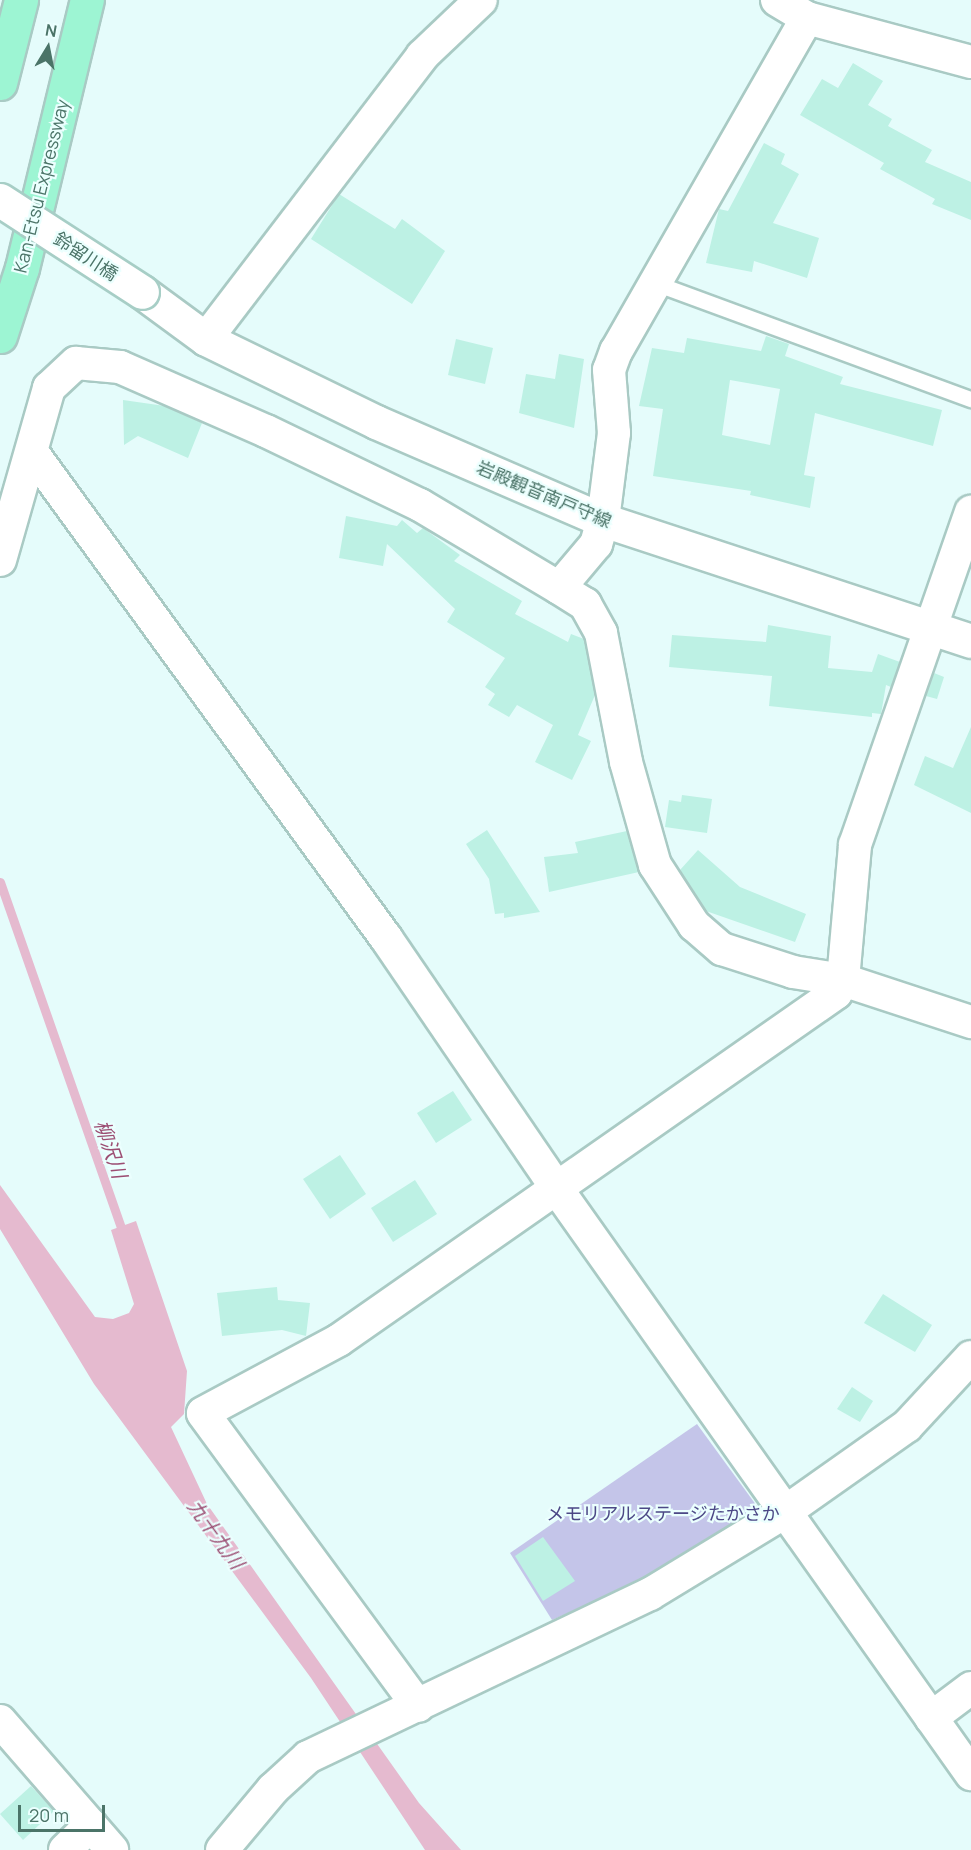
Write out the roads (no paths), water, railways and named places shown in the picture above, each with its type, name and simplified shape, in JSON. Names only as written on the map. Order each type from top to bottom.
[{"type":"highway","points":[[0,83],[21,0]]},
{"type":"highway","name":"Kan-Etsu Expressway","points":[[0,336],[22,268],[87,0]]},
{"type":"main road","name":"鈴留川橋","points":[[0,200],[141,292]]},
{"type":"main road","name":"岩殿観音南戸守線","points":[[141,292],[206,339],[376,422],[603,520],[971,641]]},
{"type":"street","points":[[206,339],[422,56],[481,0]]},
{"type":"street","points":[[777,0],[807,18],[971,62]]},
{"type":"street","points":[[560,588],[596,544],[603,520],[614,433],[609,370],[655,283],[807,18]]},
{"type":"street","points":[[0,560],[34,454],[49,388],[76,363],[120,367],[420,506],[585,604],[601,633],[626,762],[655,865],[694,925],[722,949],[793,972],[843,980],[971,1022]]},
{"type":"street","points":[[34,454],[386,938],[557,1189],[971,1774]]},
{"type":"street","points":[[412,1708],[203,1413],[339,1340],[836,993],[843,980],[855,844],[971,512]]},
{"type":"street","points":[[222,1850],[286,1775],[328,1748],[650,1594],[785,1512],[907,1426],[971,1358]]},
{"type":"street","points":[[931,1718],[971,1688]]},
{"type":"street","points":[[0,1721],[112,1850]]},
{"type":"street","points":[[65,1850],[91,1825]]},
{"type":"lane","points":[[655,283],[971,399]]},
{"type":"water","name":"九十九川","points":[[0,1185],[95,1317],[113,1319],[129,1313],[134,1304],[111,1230],[136,1221],[187,1371],[184,1414],[171,1427],[207,1504],[419,1803],[461,1850],[425,1850],[311,1678],[94,1384],[0,1229]]},
{"type":"waterway","name":"柳沢川","points":[[0,882],[124,1237]]},
{"type":"park label","name":"メモリアルステージたかさか","points":[[663,1513]]}]
